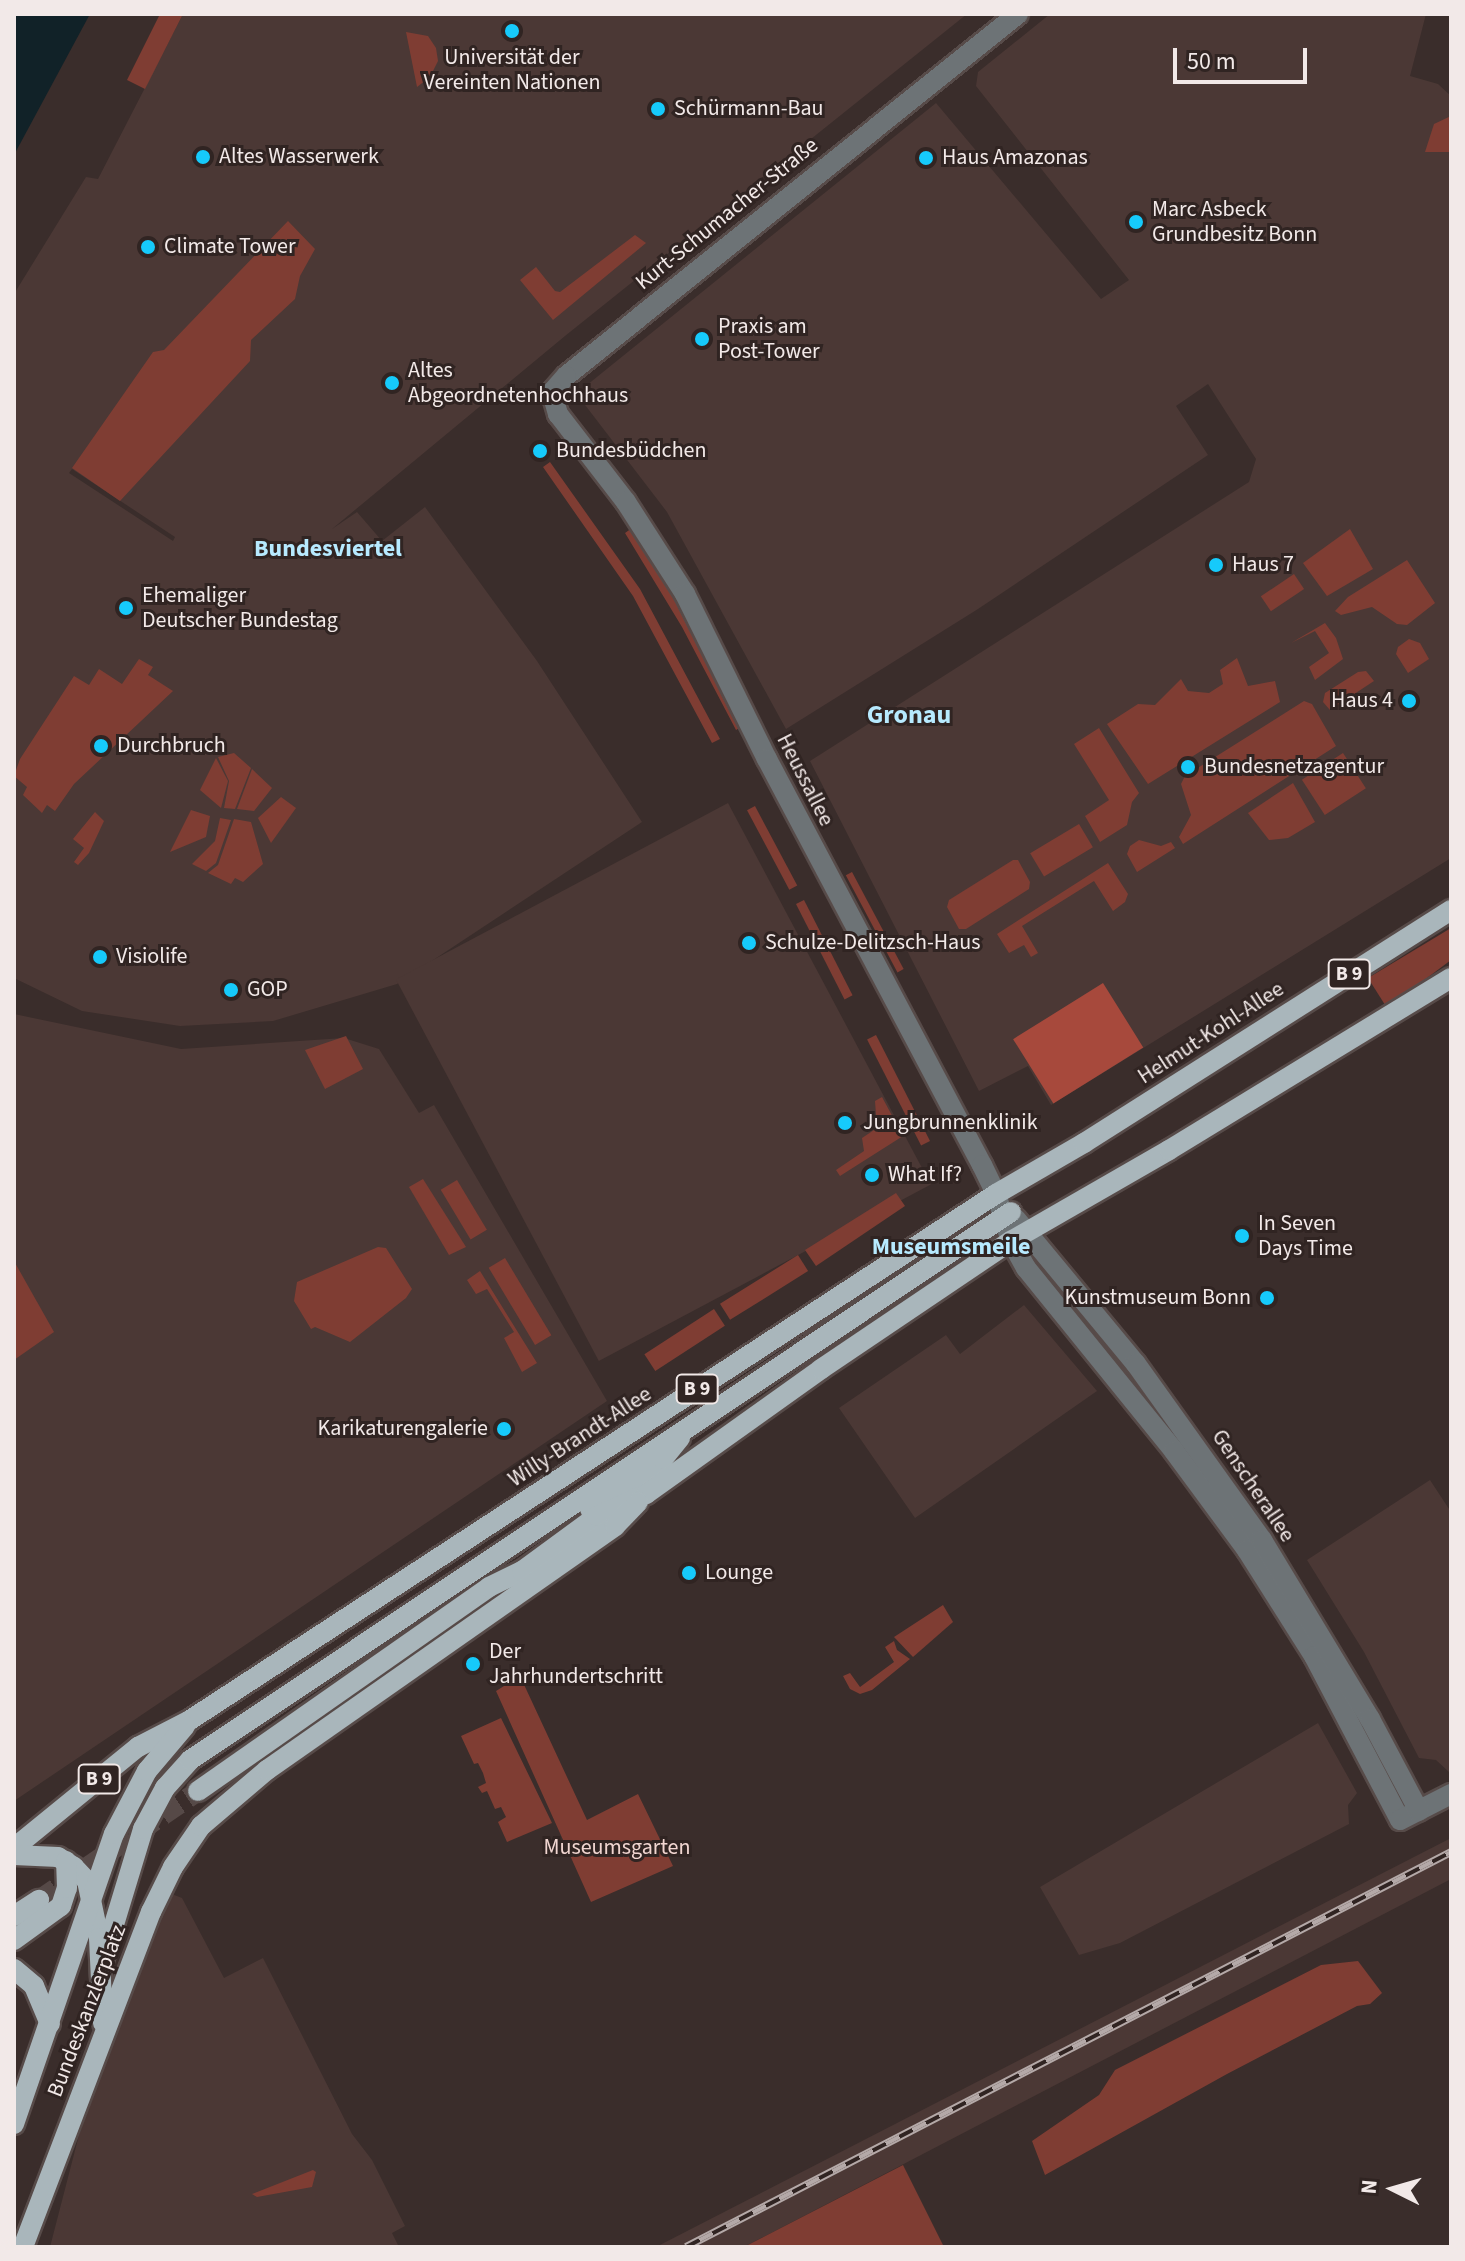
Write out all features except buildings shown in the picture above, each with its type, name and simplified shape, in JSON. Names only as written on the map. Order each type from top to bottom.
[{"type":"main road","name":"Helmut-Kohl-Allee","points":[[996,1194],[1084,1143],[1451,910]]},
{"type":"main road","name":"B 9","points":[[198,1791],[489,1587],[522,1571],[597,1516],[646,1494],[1019,1236],[1169,1150],[1451,978]]},
{"type":"main road","name":"Willy-Brandt-Allee","points":[[190,1720],[996,1194]]},
{"type":"main road","points":[[102,1964],[143,1829],[165,1788],[190,1760],[1007,1215]]},
{"type":"main road","points":[[645,1423],[657,1446]]},
{"type":"main road","points":[[489,1587],[511,1563],[663,1459],[683,1433]]},
{"type":"main road","name":"Bundeskanzlerplatz","points":[[23,2247],[161,1890],[201,1826],[267,1770],[615,1526],[646,1494]]},
{"type":"main road","name":"B 9","points":[[14,1848],[138,1747],[190,1720]]},
{"type":"main road","name":"Bundeskanzlerplatz","points":[[14,2124],[114,1834],[134,1792],[190,1720]]},
{"type":"main road","points":[[14,1855],[44,1854],[66,1861],[82,1874],[93,1897],[102,1964],[103,2035]]},
{"type":"main road","points":[[14,1940],[61,1906],[67,1888],[66,1861]]},
{"type":"main road","points":[[14,1916],[39,1900]]},
{"type":"main road","points":[[14,1969],[34,1986],[50,2024]]},
{"type":"street","name":"Kurt-Schumacher-Straße","points":[[554,400],[553,391],[558,383],[573,370],[1018,14]]},
{"type":"street","name":"Heussallee","points":[[554,400],[558,414],[626,502],[685,594],[774,772],[1007,1215]]},
{"type":"street","name":"Genscherallee","points":[[1007,1215],[1019,1236],[1026,1268],[1174,1451],[1254,1560],[1410,1816],[1451,1794]]},
{"type":"shaded area","points":[[14,14],[90,14],[14,155]]},
{"type":"shaded area","points":[[183,14],[967,14],[565,336],[332,529],[357,512],[382,541],[425,507],[537,661],[642,822],[397,984],[273,1021],[180,1026],[82,1011],[14,978],[14,294],[86,177],[98,179]],"holes":[[[72,469],[175,537],[173,541],[69,473]]]},
{"type":"shaded area","points":[[1050,14],[1426,14],[1410,76],[1438,84],[1451,96],[1451,858],[1051,1105],[1028,1066],[979,1091],[810,761],[1249,482],[1256,459],[1208,384],[1176,406],[1208,455],[978,609],[786,729],[667,512],[582,401],[587,385],[936,103],[1101,299],[1129,280],[976,86],[978,72]]},
{"type":"shaded area","points":[[728,803],[931,1184],[599,1361],[396,980]]},
{"type":"shaded area","points":[[1103,983],[1143,1047],[1053,1104],[1013,1039]]},
{"type":"shaded area","points":[[14,1014],[181,1049],[344,1038],[379,1049],[419,1113],[434,1105],[607,1401],[14,1801]]},
{"type":"shaded area","points":[[1024,1305],[1097,1391],[915,1518],[839,1408],[946,1335],[960,1354]]},
{"type":"shaded area","points":[[1430,1480],[1451,1512],[1449,1772],[1436,1760],[1419,1758],[1364,1652],[1307,1560]]},
{"type":"shaded area","points":[[1318,1723],[1357,1793],[1348,1805],[1349,1824],[1120,1943],[1079,1955],[1040,1887]]},
{"type":"shaded area","points":[[1451,1838],[1451,1879],[744,2247],[656,2247]]},
{"type":"shaded area","points":[[169,1893],[182,1898],[224,1978],[263,1958],[352,2134],[372,2160],[405,2226],[392,2233],[399,2247],[50,2247],[79,2135]]},
{"type":"green space","points":[[160,14],[183,14],[145,89],[127,80]]},
{"type":"green space","points":[[406,32],[428,36],[436,48],[438,61],[430,77],[417,87]]},
{"type":"green space","points":[[1451,116],[1451,152],[1425,152],[1434,124]]},
{"type":"green space","points":[[288,221],[315,249],[300,276],[295,299],[251,340],[250,361],[120,501],[72,468],[153,352],[164,350]]},
{"type":"green space","points":[[635,235],[646,243],[553,320],[520,280],[536,267],[555,291],[560,292]]},
{"type":"green space","points":[[550,462],[640,589],[720,739],[712,743],[633,596],[543,467]]},
{"type":"green space","points":[[632,528],[693,630],[741,727],[736,730],[682,627],[625,533]]},
{"type":"green space","points":[[1350,529],[1373,569],[1327,596],[1303,563]]},
{"type":"green space","points":[[1407,560],[1435,603],[1407,625],[1397,624],[1372,607],[1341,615],[1335,611],[1348,597]]},
{"type":"green space","points":[[1294,574],[1304,589],[1271,611],[1261,596]]},
{"type":"green space","points":[[1325,623],[1336,638],[1343,659],[1315,680],[1309,667],[1329,653],[1315,631],[1291,643]]},
{"type":"green space","points":[[1409,639],[1420,643],[1429,659],[1408,673],[1396,654],[1398,647]]},
{"type":"green space","points":[[1237,658],[1248,686],[1275,681],[1280,702],[1148,784],[1107,724],[1138,704],[1155,705],[1181,679],[1188,691],[1209,693],[1223,684],[1220,670]]},
{"type":"green space","points":[[139,659],[153,667],[148,675],[173,691],[74,784],[55,811],[47,805],[42,813],[23,795],[27,787],[14,776],[20,759],[74,676],[89,685],[99,669],[122,684]]},
{"type":"green space","points":[[1366,671],[1374,681],[1330,710],[1323,702],[1325,693],[1358,672]]},
{"type":"green space","points":[[1304,701],[1312,704],[1336,746],[1183,844],[1179,837],[1191,815],[1181,784],[1185,776]]},
{"type":"green space","points":[[1099,728],[1139,793],[1132,802],[1127,825],[1100,842],[1085,816],[1109,800],[1074,744]]},
{"type":"green space","points":[[234,753],[251,768],[235,809],[224,808],[229,781],[218,757]]},
{"type":"green space","points":[[1343,753],[1366,788],[1325,815],[1302,780]]},
{"type":"green space","points":[[216,758],[228,781],[221,808],[200,790]]},
{"type":"green space","points":[[252,769],[272,788],[254,811],[237,809]]},
{"type":"green space","points":[[1293,783],[1315,822],[1288,838],[1269,840],[1248,813]]},
{"type":"green space","points":[[281,797],[296,808],[271,843],[258,818]]},
{"type":"green space","points":[[755,806],[797,885],[789,890],[747,810]]},
{"type":"green space","points":[[191,810],[210,816],[206,837],[170,852]]},
{"type":"green space","points":[[95,812],[104,821],[89,853],[78,865],[74,862],[84,848],[73,839]]},
{"type":"green space","points":[[220,818],[231,820],[216,863],[206,871],[192,864],[215,841]]},
{"type":"green space","points":[[234,819],[251,822],[263,864],[243,882],[235,878],[231,884],[208,873],[218,865]]},
{"type":"green space","points":[[1079,824],[1093,847],[1044,877],[1030,853]]},
{"type":"green space","points":[[1139,840],[1161,846],[1171,842],[1175,848],[1137,872],[1127,854],[1130,846]]},
{"type":"green space","points":[[1013,860],[1018,860],[1030,882],[1029,889],[966,929],[959,929],[947,907],[949,900]]},
{"type":"green space","points":[[1108,863],[1128,894],[1125,902],[1113,911],[1094,881],[1022,926],[1038,953],[1031,957],[1024,945],[1009,953],[997,934]]},
{"type":"green space","points":[[852,872],[904,969],[897,972],[846,875]]},
{"type":"green space","points":[[804,900],[853,995],[845,999],[796,904]]},
{"type":"green space","points":[[1451,928],[1451,960],[1387,1008],[1368,978]]},
{"type":"green space","points":[[876,1035],[930,1141],[921,1146],[867,1040]]},
{"type":"green space","points":[[346,1036],[363,1069],[325,1089],[305,1050]]},
{"type":"green space","points":[[882,1097],[903,1136],[840,1176],[836,1170],[864,1151],[862,1138],[877,1128],[871,1117],[876,1115],[875,1101]]},
{"type":"green space","points":[[423,1179],[466,1247],[449,1255],[409,1187]]},
{"type":"green space","points":[[457,1180],[487,1230],[471,1240],[441,1190]]},
{"type":"green space","points":[[896,1193],[905,1206],[816,1266],[805,1250]]},
{"type":"green space","points":[[378,1247],[386,1248],[412,1289],[406,1298],[350,1342],[315,1327],[311,1329],[294,1301],[297,1282]]},
{"type":"green space","points":[[798,1255],[808,1271],[730,1320],[720,1304]]},
{"type":"green space","points":[[505,1258],[551,1335],[535,1345],[489,1268]]},
{"type":"green space","points":[[14,1261],[54,1332],[14,1360]]},
{"type":"green space","points":[[1045,1268],[1098,1329],[1163,1414],[1160,1417],[1039,1272]]},
{"type":"green space","points":[[480,1271],[537,1363],[522,1372],[504,1338],[514,1332],[487,1289],[476,1294],[467,1280]]},
{"type":"green space","points":[[714,1309],[725,1326],[655,1371],[644,1354]]},
{"type":"green space","points":[[943,1605],[953,1622],[913,1657],[894,1637]]},
{"type":"green space","points":[[894,1641],[897,1650],[910,1659],[872,1690],[860,1694],[850,1689],[843,1676],[850,1673],[860,1687],[894,1662],[885,1647]]},
{"type":"green space","name":"Museumsgarten","points":[[520,1676],[587,1820],[638,1794],[673,1866],[591,1902],[496,1691]]},
{"type":"green space","points":[[501,1718],[552,1823],[507,1842],[498,1822],[506,1817],[501,1807],[495,1809],[487,1791],[482,1793],[478,1787],[486,1783],[483,1773],[478,1763],[474,1764],[461,1736]]},
{"type":"green space","points":[[1358,1961],[1382,1993],[1370,2004],[1357,2006],[1227,2074],[1045,2175],[1032,2141],[1099,2095],[1115,2070],[1321,1965]]},
{"type":"green space","points":[[903,2165],[944,2247],[744,2247]]},
{"type":"green space","points":[[313,2170],[316,2172],[312,2187],[257,2197],[252,2194]]},
{"type":"tunnel","points":[[39,1900],[198,1791]]},
{"type":"railway","points":[[686,2247],[1451,1852]]},
{"type":"place","name":"Universität der Vereinten Nationen","points":[[512,31]]},
{"type":"place","name":"Schürmann-Bau","points":[[658,109]]},
{"type":"place","name":"Altes Wasserwerk","points":[[203,157]]},
{"type":"place","name":"Haus Amazonas","points":[[926,158]]},
{"type":"place","name":"Marc Asbeck Grundbesitz Bonn","points":[[1136,222]]},
{"type":"place","name":"Climate Tower","points":[[148,247]]},
{"type":"place","name":"Praxis am Post-Tower","points":[[702,339]]},
{"type":"place","name":"Altes Abgeordnetenhochhaus","points":[[392,383]]},
{"type":"place","name":"Bundesbüdchen","points":[[540,451]]},
{"type":"place","name":"Haus 7","points":[[1216,565]]},
{"type":"place","name":"Ehemaliger Deutscher Bundestag","points":[[126,608]]},
{"type":"place","name":"Haus 4","points":[[1409,701]]},
{"type":"place","name":"Durchbruch","points":[[101,746]]},
{"type":"place","name":"Bundesnetzagentur","points":[[1188,767]]},
{"type":"place","name":"Schulze-Delitzsch-Haus","points":[[749,943]]},
{"type":"place","name":"Visiolife","points":[[100,957]]},
{"type":"place","name":"GOP","points":[[231,990]]},
{"type":"place","name":"Jungbrunnenklinik","points":[[845,1123]]},
{"type":"place","name":"What If?","points":[[872,1175]]},
{"type":"place","name":"In Seven Days Time","points":[[1242,1236]]},
{"type":"place","name":"Kunstmuseum Bonn","points":[[1267,1298]]},
{"type":"place","name":"Karikaturengalerie","points":[[504,1429]]},
{"type":"place","name":"Lounge","points":[[689,1573]]},
{"type":"place","name":"Der Jahrhundertschritt","points":[[473,1664]]},
{"type":"district","name":"Bundesviertel","points":[[328,549]]},
{"type":"district","name":"Gronau","points":[[909,715]]},
{"type":"district","name":"Museumsmeile","points":[[951,1247]]}]
